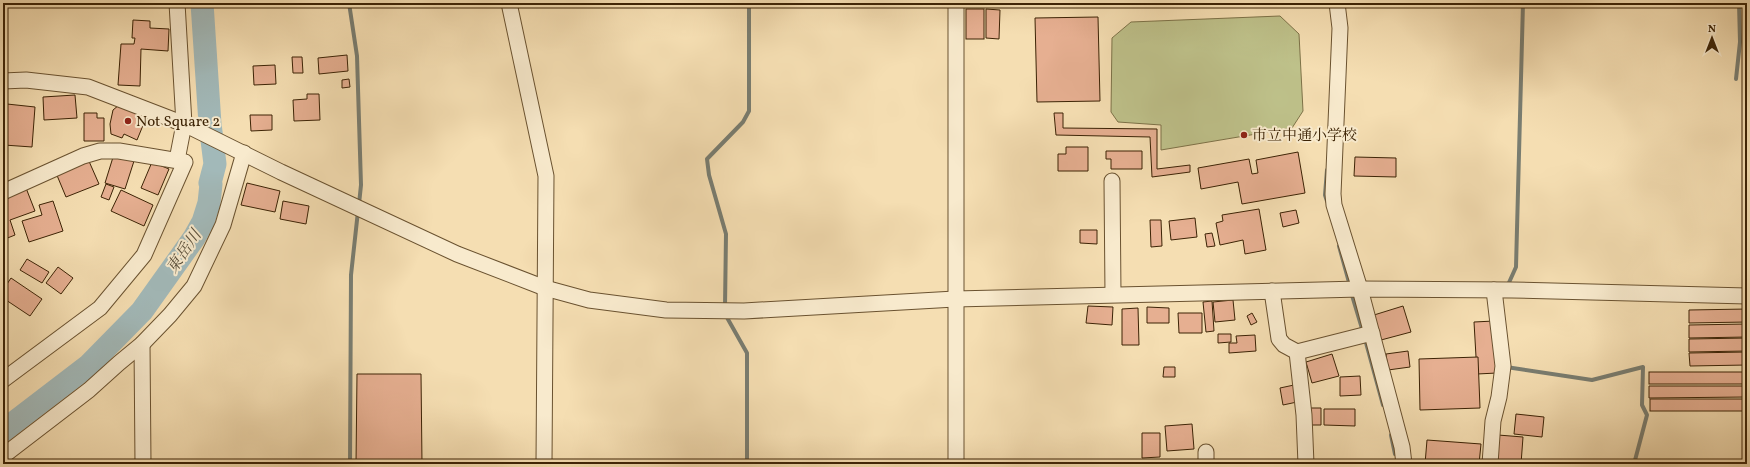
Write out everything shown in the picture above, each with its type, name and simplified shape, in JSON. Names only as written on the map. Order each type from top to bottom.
[{"type":"street","points":[[176,160],[184,124],[177,3]]},
{"type":"street","points":[[509,3],[546,176],[544,464]]},
{"type":"street","points":[[956,3],[956,464]]},
{"type":"street","points":[[1337,3],[1340,28],[1333,194],[1334,205],[1372,333],[1402,447],[1404,464]]},
{"type":"street","points":[[3,81],[26,80],[88,87],[184,124],[348,204],[457,254],[545,288],[589,300],[666,310],[744,311],[955,298],[1360,289],[1502,290],[1747,296]]},
{"type":"street","points":[[3,192],[83,156],[100,151],[119,150],[185,162],[144,255],[100,308],[3,380]]},
{"type":"street","points":[[3,456],[89,390],[142,344],[170,315],[194,286],[223,225],[244,153]]},
{"type":"street","points":[[1112,181],[1113,294]]},
{"type":"street","points":[[1490,464],[1493,421],[1499,397],[1503,366],[1502,290]]},
{"type":"street","points":[[1272,291],[1278,339],[1284,346],[1297,352],[1372,333]]},
{"type":"street","points":[[142,344],[143,464]]},
{"type":"street","points":[[1297,352],[1304,415],[1306,464]]},
{"type":"green space","points":[[1280,16],[1299,34],[1303,111],[1292,128],[1161,150],[1161,125],[1118,122],[1111,112],[1112,38],[1131,22]]},
{"type":"building","points":[[966,9],[984,9],[984,39],[966,39]]},
{"type":"building","points":[[986,9],[1000,10],[999,39],[986,38]]},
{"type":"building","points":[[1098,17],[1100,101],[1037,102],[1035,18]]},
{"type":"building","points":[[133,20],[150,21],[150,28],[169,29],[168,51],[141,49],[140,86],[118,85],[121,44],[134,44],[135,38],[132,38]]},
{"type":"building","points":[[347,55],[348,71],[319,74],[318,58]]},
{"type":"building","points":[[292,57],[302,57],[303,73],[293,73]]},
{"type":"building","points":[[275,65],[276,84],[254,85],[253,66]]},
{"type":"building","points":[[349,79],[350,87],[342,88],[342,80]]},
{"type":"building","points":[[307,94],[319,94],[320,120],[294,121],[293,100],[307,99]]},
{"type":"building","points":[[75,95],[77,118],[44,120],[43,97]]},
{"type":"building","points":[[7,104],[35,107],[32,147],[4,145]]},
{"type":"building","name":"Not Square 2","points":[[119,105],[142,114],[146,118],[137,140],[124,134],[122,138],[111,134],[110,124],[113,110]]},
{"type":"building","points":[[84,113],[97,113],[97,118],[104,118],[104,141],[84,141]]},
{"type":"building","points":[[1054,113],[1063,113],[1063,128],[1157,129],[1157,169],[1190,165],[1190,172],[1152,177],[1150,137],[1056,135]]},
{"type":"building","points":[[250,115],[272,115],[272,130],[251,131]]},
{"type":"building","points":[[1066,147],[1088,147],[1088,171],[1058,171],[1058,154],[1066,154]]},
{"type":"building","points":[[1106,151],[1142,151],[1142,169],[1111,169],[1111,159],[1106,159]]},
{"type":"building","points":[[1298,152],[1305,193],[1242,204],[1238,182],[1201,189],[1198,168],[1249,159],[1252,174],[1258,173],[1256,160]]},
{"type":"building","points":[[114,154],[134,161],[125,189],[105,183]]},
{"type":"building","points":[[1355,157],[1396,158],[1396,177],[1354,176]]},
{"type":"building","points":[[88,159],[99,184],[66,197],[56,173]]},
{"type":"building","points":[[152,162],[169,169],[158,195],[141,188]]},
{"type":"building","points":[[247,183],[280,191],[275,212],[241,205]]},
{"type":"building","points":[[106,184],[114,187],[109,200],[101,197]]},
{"type":"building","points":[[26,188],[35,211],[10,220],[15,235],[5,239],[3,234],[3,197]]},
{"type":"building","points":[[121,190],[153,205],[144,226],[111,211]]},
{"type":"building","points":[[53,201],[63,231],[29,242],[22,221],[42,215],[39,205]]},
{"type":"building","points":[[283,201],[309,206],[306,224],[280,219]]},
{"type":"building","points":[[1259,209],[1266,250],[1245,254],[1243,240],[1220,245],[1216,223],[1223,221],[1222,215]]},
{"type":"building","points":[[1296,210],[1299,223],[1283,227],[1280,213]]},
{"type":"building","points":[[1195,218],[1197,237],[1171,240],[1169,221]]},
{"type":"building","points":[[1150,220],[1161,220],[1162,246],[1151,247]]},
{"type":"building","points":[[1080,230],[1097,230],[1097,244],[1080,243]]},
{"type":"building","points":[[1212,233],[1215,246],[1207,247],[1205,234]]},
{"type":"building","points":[[27,259],[49,272],[42,283],[20,270]]},
{"type":"building","points":[[58,267],[73,278],[61,294],[46,283]]},
{"type":"building","points":[[11,278],[42,299],[30,316],[3,298],[3,290]]},
{"type":"building","points":[[1233,300],[1235,320],[1215,322],[1213,302]]},
{"type":"building","points":[[1212,301],[1214,331],[1206,332],[1203,302]]},
{"type":"building","points":[[1088,306],[1113,307],[1112,325],[1086,323]]},
{"type":"building","points":[[1403,306],[1411,332],[1381,340],[1374,315]]},
{"type":"building","points":[[1147,307],[1169,308],[1169,323],[1147,323]]},
{"type":"building","points":[[1138,308],[1139,345],[1122,345],[1122,309]]},
{"type":"building","points":[[1747,309],[1747,322],[1689,323],[1689,310]]},
{"type":"building","points":[[1178,313],[1202,313],[1202,333],[1179,333]]},
{"type":"building","points":[[1252,313],[1257,322],[1251,325],[1247,316]]},
{"type":"building","points":[[1494,321],[1497,373],[1477,374],[1474,322]]},
{"type":"building","points":[[1747,324],[1747,337],[1689,338],[1689,325]]},
{"type":"building","points":[[1218,334],[1231,334],[1231,342],[1218,343]]},
{"type":"building","points":[[1255,335],[1256,351],[1229,353],[1229,343],[1237,343],[1236,336]]},
{"type":"building","points":[[1747,338],[1747,351],[1689,352],[1689,339]]},
{"type":"building","points":[[1408,351],[1410,367],[1388,370],[1386,354]]},
{"type":"building","points":[[1747,352],[1747,365],[1690,366],[1689,353]]},
{"type":"building","points":[[1332,354],[1339,376],[1312,383],[1306,362]]},
{"type":"building","points":[[1478,357],[1480,408],[1420,410],[1419,359]]},
{"type":"building","points":[[1164,367],[1175,367],[1175,377],[1163,377]]},
{"type":"building","points":[[1649,372],[1745,372],[1745,384],[1649,384]]},
{"type":"building","points":[[357,374],[421,374],[422,464],[356,464]]},
{"type":"building","points":[[1360,376],[1361,395],[1340,396],[1340,377]]},
{"type":"building","points":[[1294,385],[1297,402],[1283,405],[1280,388]]},
{"type":"building","points":[[1649,386],[1746,386],[1746,397],[1649,398]]},
{"type":"building","points":[[1650,399],[1747,399],[1747,411],[1650,411]]},
{"type":"building","points":[[1307,408],[1321,408],[1321,425],[1308,425]]},
{"type":"building","points":[[1324,409],[1355,409],[1355,426],[1324,425]]},
{"type":"building","points":[[1516,414],[1544,417],[1542,437],[1514,434]]},
{"type":"building","points":[[1192,424],[1194,449],[1167,451],[1165,426]]},
{"type":"building","points":[[1142,433],[1160,433],[1160,457],[1142,458]]},
{"type":"building","points":[[1498,435],[1523,437],[1521,464],[1496,464]]},
{"type":"building","points":[[1427,440],[1481,444],[1479,464],[1425,464]]},
{"type":"building","points":[[1142,460],[1161,460],[1161,464],[1142,464]]},
{"type":"waterway","name":"東岳川","points":[[3,431],[89,365],[142,311],[194,238],[203,222],[209,203],[210,183],[215,164],[210,124],[202,3]]},
{"type":"waterway","points":[[349,3],[357,56],[361,185],[359,204]]},
{"type":"waterway","points":[[725,307],[726,234],[709,175],[707,159],[743,122],[749,111],[749,3]]},
{"type":"waterway","points":[[1507,287],[1516,267],[1523,3]]},
{"type":"waterway","points":[[1736,79],[1740,42],[1739,3]]},
{"type":"waterway","points":[[1327,170],[1325,195],[1327,201]]},
{"type":"waterway","points":[[350,464],[351,275],[358,211]]},
{"type":"waterway","points":[[1339,246],[1350,286]]},
{"type":"waterway","points":[[1351,292],[1363,332]]},
{"type":"waterway","points":[[725,314],[747,353],[747,464]]},
{"type":"waterway","points":[[1365,339],[1383,405]]},
{"type":"waterway","points":[[1506,367],[1592,380],[1643,367],[1642,405],[1647,415],[1634,464]]},
{"type":"waterway","points":[[1391,435],[1395,454]]},
{"type":"place","name":"Not Square 2","points":[[128,121]]},
{"type":"place","name":"市立中通小学校","points":[[1244,135]]}]
